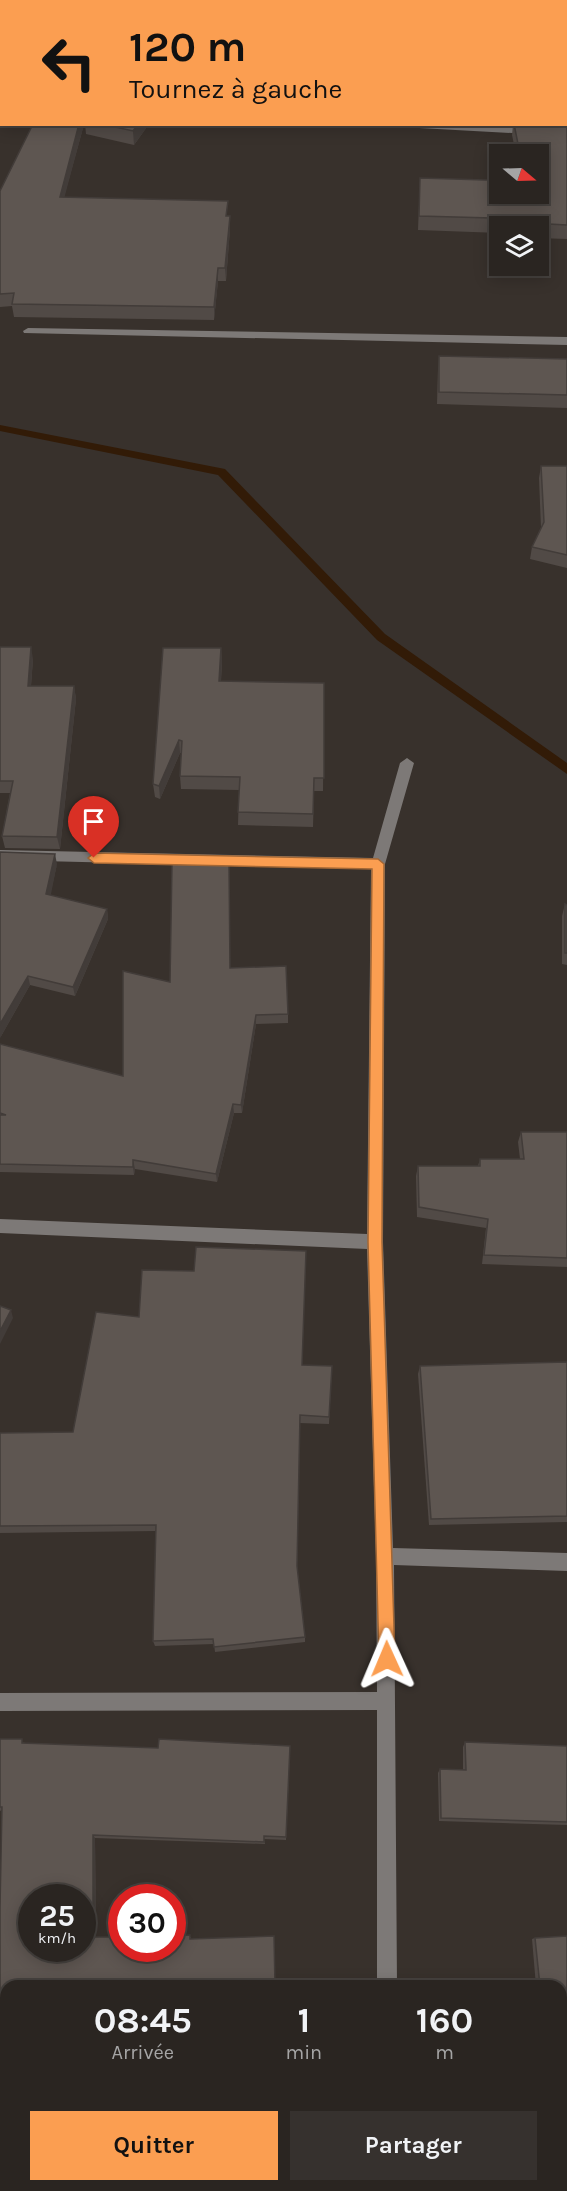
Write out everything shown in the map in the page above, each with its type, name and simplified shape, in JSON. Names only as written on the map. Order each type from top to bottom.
[{"type":"street","points":[[434,126],[567,134]]},
{"type":"street","points":[[28,331],[567,341]]},
{"type":"street","points":[[387,1980],[385,1556],[375,1242],[378,864],[408,763]]},
{"type":"street","points":[[0,855],[378,864]]},
{"type":"street","points":[[0,1226],[375,1242]]},
{"type":"street","points":[[385,1556],[567,1562]]},
{"type":"street","points":[[0,1702],[387,1701]]},
{"type":"building","points":[[32,126],[78,126],[60,197],[228,201],[226,216],[230,216],[225,268],[218,268],[214,307],[12,304],[14,293],[0,294],[0,191]]},
{"type":"building","points":[[111,126],[137,126],[133,131]]},
{"type":"building","points":[[514,126],[567,126],[567,225],[549,224],[549,216],[489,216],[489,218],[419,216],[420,178],[489,180],[489,204],[549,204],[549,144],[518,144]]},
{"type":"building","points":[[439,356],[567,359],[567,395],[439,392]]},
{"type":"building","points":[[541,466],[567,466],[567,555],[532,547],[544,522]]},
{"type":"building","points":[[0,647],[31,647],[28,686],[74,686],[57,837],[2,836],[13,781],[0,781]]},
{"type":"building","points":[[163,648],[221,648],[219,681],[324,683],[324,778],[314,778],[313,814],[238,812],[240,777],[180,776],[182,741],[179,740],[159,786],[153,784]]},
{"type":"building","points":[[0,852],[55,854],[46,894],[107,909],[73,987],[28,976],[0,1024]]},
{"type":"building","points":[[229,863],[230,968],[286,966],[288,1014],[256,1015],[241,1105],[233,1104],[216,1174],[133,1160],[133,1167],[0,1164],[0,1115],[6,1115],[0,1113],[0,1044],[123,1076],[123,971],[170,982],[172,864]]},
{"type":"building","points":[[565,904],[567,905],[567,953],[565,953]]},
{"type":"building","points":[[521,1132],[567,1132],[567,1258],[484,1255],[488,1219],[419,1207],[418,1166],[480,1166],[480,1159],[524,1159]]},
{"type":"building","points":[[196,1247],[306,1251],[302,1365],[332,1366],[329,1417],[300,1415],[297,1566],[305,1637],[214,1647],[213,1639],[153,1641],[156,1525],[0,1526],[0,1433],[73,1432],[96,1312],[139,1317],[142,1270],[194,1271]]},
{"type":"building","points":[[0,1306],[11,1310],[0,1331]]},
{"type":"building","points":[[567,1362],[567,1516],[431,1519],[420,1366]]},
{"type":"building","points":[[0,1739],[22,1739],[22,1743],[158,1748],[159,1739],[290,1746],[286,1837],[264,1836],[264,1842],[93,1835],[93,1884],[18,1884],[18,1962],[96,1962],[96,1937],[108,1937],[108,1962],[186,1962],[186,1935],[190,1935],[190,1939],[274,1936],[275,1980],[0,1980],[2,1807],[0,1807]]},
{"type":"building","points":[[465,1742],[567,1746],[567,1822],[441,1818],[440,1769],[466,1770]]},
{"type":"building","points":[[567,1936],[567,1980],[539,1980],[535,1938]]},
{"type":"waterway","points":[[0,428],[221,472],[381,637],[567,769]]},
{"type":"route","points":[[94,858],[378,864],[375,1242],[387,1659]]}]
